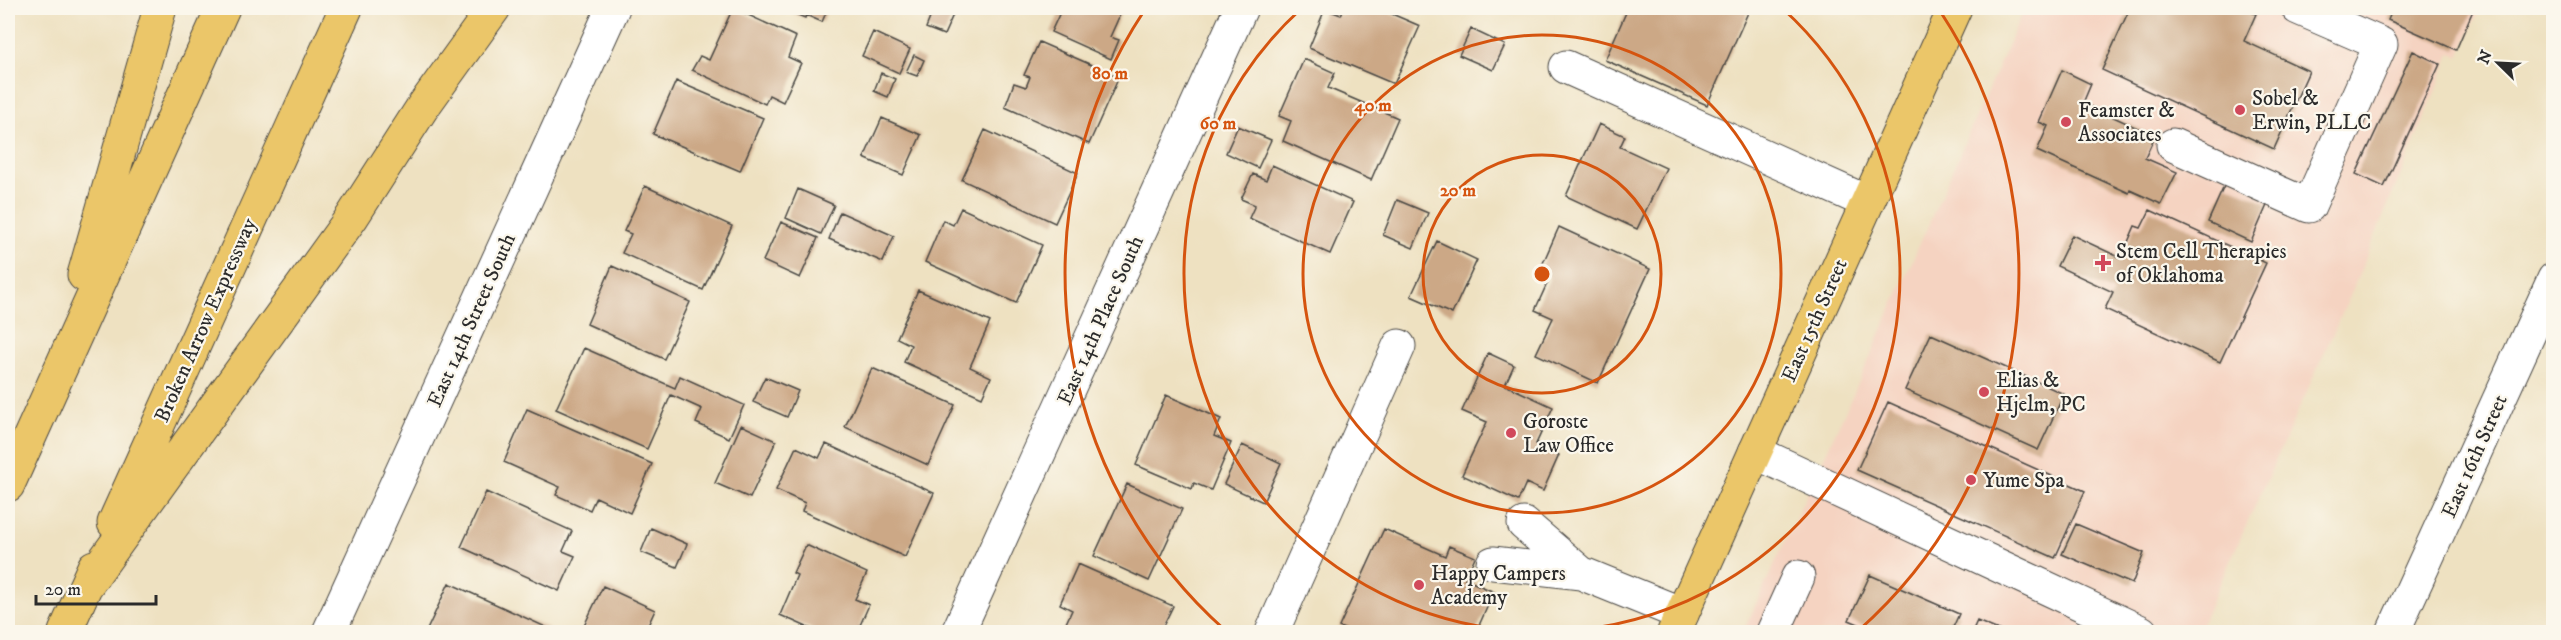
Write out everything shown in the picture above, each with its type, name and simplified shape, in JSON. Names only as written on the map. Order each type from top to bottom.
[{"type":"main road","points":[[53,383],[160,8]]},
{"type":"main road","points":[[8,485],[223,8]]},
{"type":"main road","name":"Broken Arrow Expressway","points":[[65,633],[346,8]]},
{"type":"main road","points":[[85,587],[352,217],[422,108],[494,8]]},
{"type":"main road","name":"East 15th Street","points":[[1678,623],[1955,8]]},
{"type":"street","name":"East 14th Street South","points":[[329,633],[613,8]]},
{"type":"street","name":"East 14th Place South","points":[[958,633],[1241,8]]},
{"type":"street","points":[[2173,145],[2309,206],[2381,44],[2298,8]]},
{"type":"street","points":[[1566,67],[1868,202]]},
{"type":"street","name":"East 16th Street","points":[[2393,633],[2553,279]]},
{"type":"street","points":[[1272,633],[1399,346]]},
{"type":"street","points":[[1755,452],[2141,633]]},
{"type":"street","points":[[1524,524],[1581,573],[1678,623]]},
{"type":"street","points":[[1493,563],[1581,573]]},
{"type":"street","points":[[1773,633],[1798,578]]},
{"type":"shaded area","points":[[2024,8],[2480,8],[2459,57],[2451,54],[2350,296],[2198,632],[1743,632],[1862,375]]},
{"type":"building","points":[[733,8],[796,37],[788,57],[801,63],[783,102],[769,95],[765,104],[692,70],[700,56],[709,60]]},
{"type":"building","points":[[781,8],[828,8],[822,22]]},
{"type":"building","points":[[934,8],[956,8],[944,35],[926,28]]},
{"type":"building","points":[[1062,8],[1123,8],[1110,37],[1119,40],[1111,59],[1051,32]]},
{"type":"building","points":[[1344,8],[1378,8],[1420,26],[1394,84],[1309,48],[1325,9],[1341,15]]},
{"type":"building","points":[[1628,8],[1750,8],[1707,105],[1605,60]]},
{"type":"building","name":"Sobel & Erwin, PLLC","points":[[2130,8],[2242,8],[2256,14],[2244,41],[2309,71],[2274,149],[2102,70]]},
{"type":"building","points":[[2393,8],[2474,8],[2456,50],[2388,20]]},
{"type":"building","points":[[1471,29],[1505,45],[1493,70],[1459,55]]},
{"type":"building","points":[[873,32],[910,49],[899,73],[862,56]]},
{"type":"building","points":[[1039,42],[1119,77],[1089,144],[1005,107],[1014,83],[1026,87],[1030,77],[1024,75]]},
{"type":"building","points":[[2413,51],[2440,64],[2384,187],[2356,174]]},
{"type":"building","points":[[914,55],[924,60],[917,76],[906,72]]},
{"type":"building","points":[[1304,59],[1335,73],[1328,88],[1398,118],[1371,180],[1283,141],[1291,121],[1279,116]]},
{"type":"building","points":[[2062,70],[2091,84],[2083,103],[2155,136],[2145,158],[2177,172],[2161,204],[2130,190],[2129,193],[2037,151],[2048,126],[2039,122]]},
{"type":"building","points":[[881,73],[895,79],[888,97],[874,91]]},
{"type":"building","points":[[676,81],[763,118],[740,171],[653,134]]},
{"type":"building","points":[[882,118],[921,135],[903,175],[864,158]]},
{"type":"building","points":[[1599,124],[1625,136],[1620,147],[1666,168],[1637,229],[1566,196]]},
{"type":"building","points":[[1238,126],[1271,140],[1258,168],[1226,153]]},
{"type":"building","points":[[985,130],[1078,173],[1055,223],[962,180]]},
{"type":"building","points":[[1272,165],[1353,202],[1330,254],[1249,218],[1255,205],[1241,199],[1253,174],[1266,180]]},
{"type":"building","points":[[2225,184],[2268,203],[2251,242],[2208,222]]},
{"type":"building","points":[[645,186],[732,226],[703,290],[622,253],[631,234],[624,231]]},
{"type":"building","points":[[798,189],[834,205],[821,234],[786,218]]},
{"type":"building","points":[[1397,200],[1428,213],[1413,248],[1383,235]]},
{"type":"building","points":[[961,208],[1042,245],[1016,303],[925,262],[943,220],[953,225]]},
{"type":"building","points":[[2150,210],[2266,263],[2220,362],[2105,309],[2113,292],[2057,266],[2072,235],[2121,258],[2135,226],[2141,228]]},
{"type":"building","points":[[840,212],[894,236],[883,262],[829,239]]},
{"type":"building","points":[[781,222],[818,238],[800,278],[763,261]]},
{"type":"building","points":[[1559,227],[1650,269],[1598,383],[1536,354],[1553,318],[1535,310],[1550,277],[1539,272]]},
{"type":"building","points":[[1437,241],[1477,260],[1452,314],[1411,296]]},
{"type":"building","points":[[612,266],[690,302],[664,359],[587,324]]},
{"type":"building","points":[[918,290],[990,322],[970,367],[991,377],[982,397],[904,362],[911,345],[897,338]]},
{"type":"building","name":"Elias & Hjelm, PC","points":[[1931,334],[2064,394],[2038,450],[1905,390]]},
{"type":"building","points":[[584,348],[675,388],[680,376],[744,405],[729,438],[696,423],[702,409],[671,395],[647,449],[556,409]]},
{"type":"building","name":"Goroste Law Office","points":[[1488,353],[1514,365],[1505,385],[1553,407],[1536,444],[1559,455],[1543,491],[1526,483],[1518,501],[1462,475],[1487,422],[1462,411]]},
{"type":"building","points":[[872,368],[955,405],[928,465],[845,427]]},
{"type":"building","points":[[765,377],[798,391],[787,417],[753,402]]},
{"type":"building","points":[[1166,395],[1221,419],[1214,436],[1231,443],[1211,490],[1194,483],[1192,489],[1136,465]]},
{"type":"building","name":"Yume Spa","points":[[1888,402],[2085,491],[2055,558],[1857,470]]},
{"type":"building","points":[[527,409],[652,464],[630,513],[596,497],[590,510],[556,495],[560,487],[504,462]]},
{"type":"building","points":[[741,425],[776,441],[750,498],[715,483]]},
{"type":"building","points":[[826,444],[934,493],[905,557],[802,511],[805,503],[776,490],[796,447],[819,458]]},
{"type":"building","points":[[1242,445],[1281,463],[1263,502],[1224,484]]},
{"type":"building","points":[[1127,484],[1182,509],[1149,581],[1094,556]]},
{"type":"building","points":[[486,492],[572,531],[563,551],[575,556],[559,591],[461,547]]},
{"type":"building","points":[[2076,524],[2144,553],[2132,584],[2062,554]]},
{"type":"building","points":[[651,528],[687,544],[677,567],[641,552]]},
{"type":"building","name":"Happy Campers Academy","points":[[1384,529],[1445,556],[1449,546],[1475,557],[1465,579],[1494,592],[1476,632],[1352,632],[1339,627]]},
{"type":"building","points":[[806,545],[867,573],[855,599],[869,605],[857,632],[818,632],[780,615],[797,575],[793,573]]},
{"type":"building","points":[[1078,564],[1173,606],[1160,632],[1062,632],[1072,610],[1060,604]]},
{"type":"building","points":[[1870,575],[1959,614],[1951,632],[1877,632],[1849,620]]},
{"type":"building","points":[[449,583],[548,628],[546,632],[426,632]]},
{"type":"building","points":[[603,586],[655,610],[645,632],[593,632],[583,628]]},
{"type":"building","points":[[1977,621],[2003,632],[1972,632]]},
{"type":"place","name":"Sobel & Erwin, PLLC","points":[[2240,110]]},
{"type":"place","name":"Feamster & Associates","points":[[2066,122]]},
{"type":"place","name":"Stem Cell Therapies of Oklahoma","points":[[2103,263]]},
{"type":"place","name":"Elias & Hjelm, PC","points":[[1984,392]]},
{"type":"place","name":"Goroste Law Office","points":[[1511,433]]},
{"type":"place","name":"Yume Spa","points":[[1971,480]]},
{"type":"place","name":"Happy Campers Academy","points":[[1419,585]]}]
